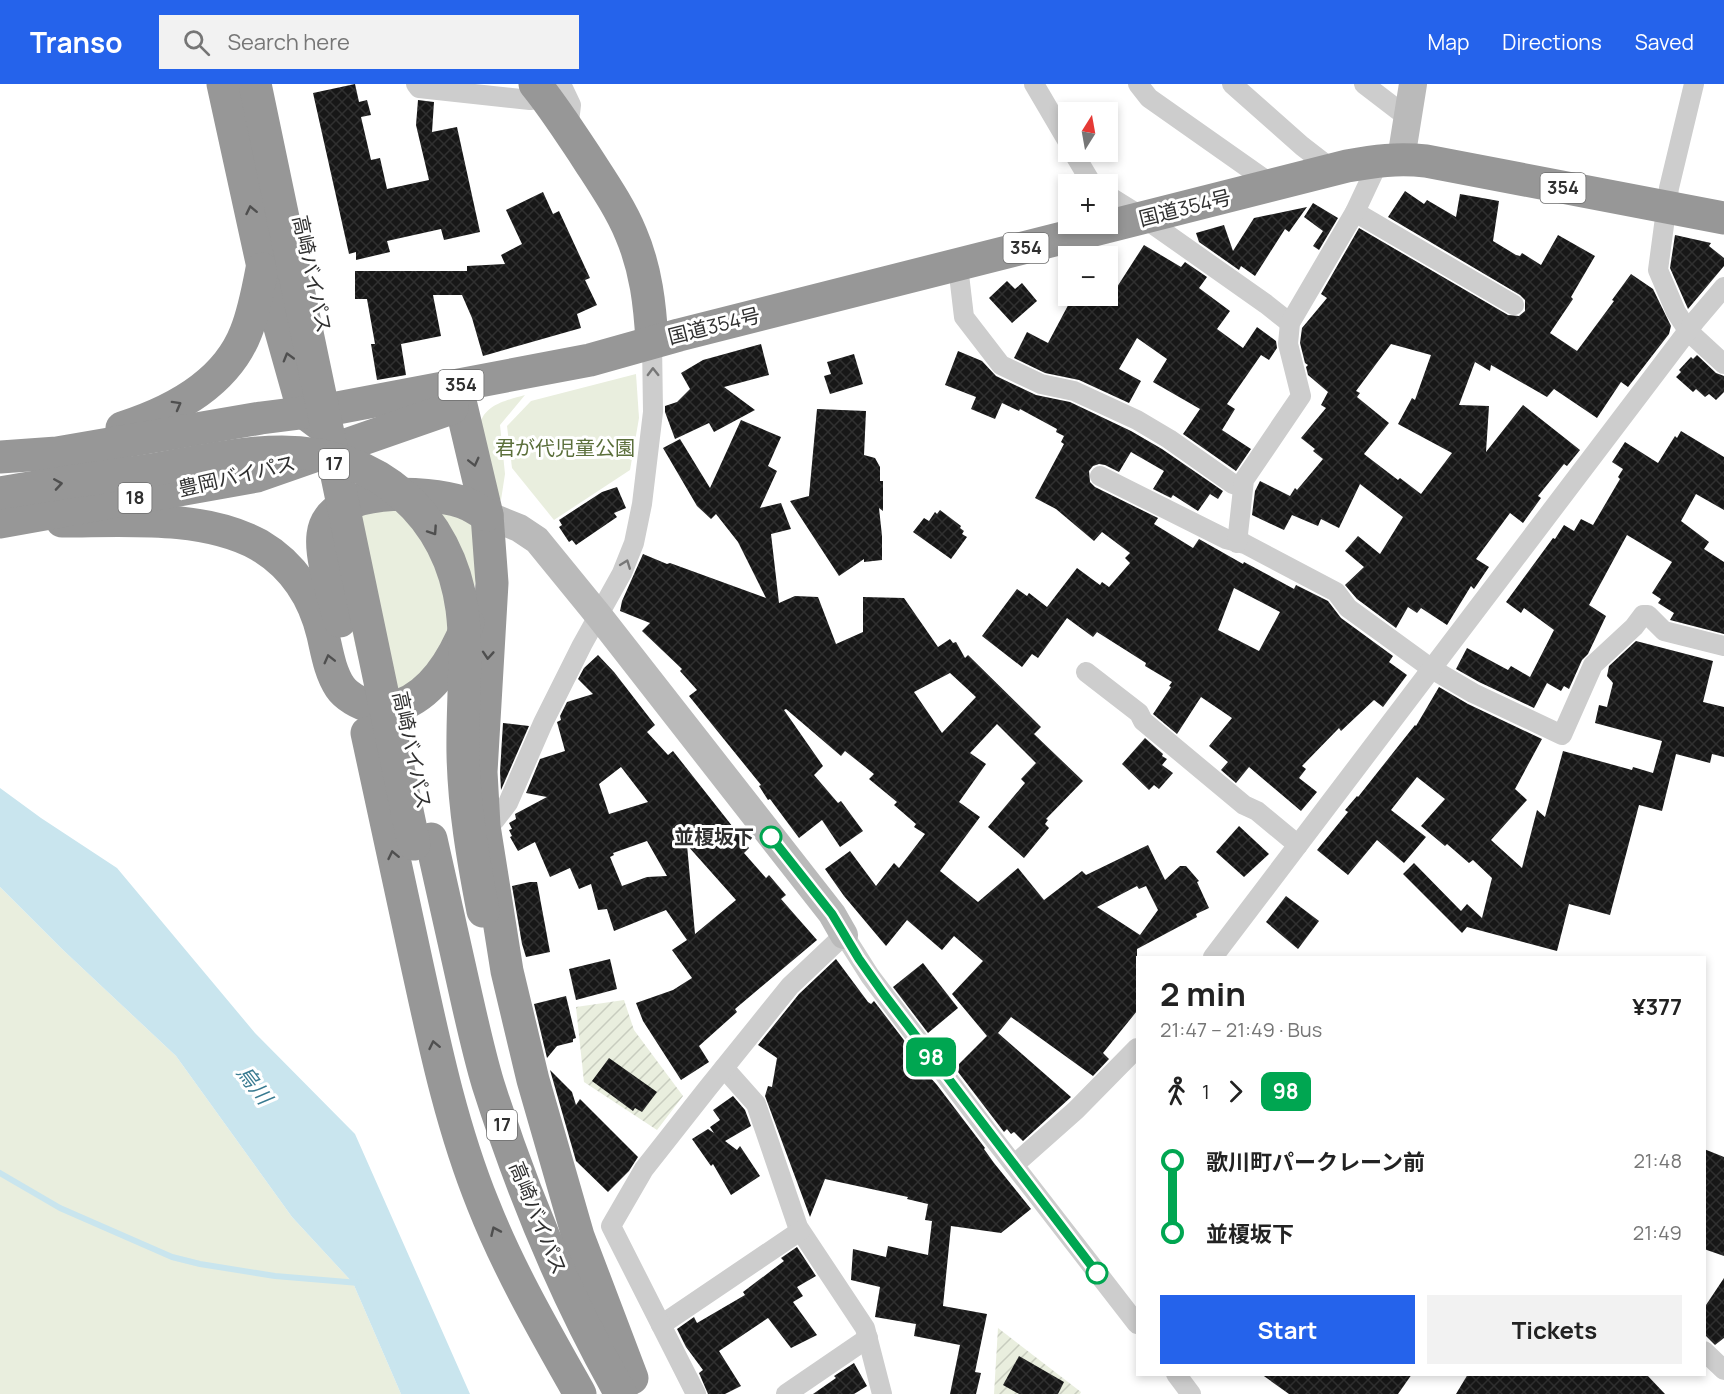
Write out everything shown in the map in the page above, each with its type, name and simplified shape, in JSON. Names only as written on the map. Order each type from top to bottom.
[{"type":"highway","points":[[223,84],[263,267],[319,411]]},
{"type":"highway","name":"高崎バイパス","points":[[255,84],[422,841],[488,1082],[528,1200],[561,1277],[598,1354],[631,1389]]},
{"type":"highway","name":"高崎バイパス","points":[[272,84],[422,841],[455,1029],[488,1149],[505,1200],[565,1331],[599,1394]]},
{"type":"highway","points":[[547,89],[568,130],[602,182],[631,233],[642,265],[649,297],[652,342]]},
{"type":"highway","name":"国道354号","points":[[652,342],[1333,170],[1390,160],[1426,161],[1724,218]]},
{"type":"highway","points":[[0,456],[118,429],[152,418],[183,402],[211,380],[231,359],[246,333],[263,267]]},
{"type":"highway","name":"354","points":[[366,439],[590,360],[652,342]]},
{"type":"highway","name":"354","points":[[319,411],[590,360]]},
{"type":"highway","points":[[0,456],[57,453],[261,418],[319,411],[382,410],[435,400],[461,405],[488,530],[492,583],[491,621],[481,772],[484,826],[507,971],[533,1080],[578,1236],[631,1389]]},
{"type":"highway","name":"17","points":[[319,411],[325,427],[366,439]]},
{"type":"highway","name":"豊岡バイパス","points":[[0,524],[270,472],[366,439]]},
{"type":"highway","points":[[0,493],[235,456],[283,452],[315,455],[349,462],[376,475],[410,501],[437,536],[446,552],[458,588],[461,607],[464,637],[464,782],[470,844],[517,1083],[537,1156],[566,1244],[631,1389]]},
{"type":"highway","points":[[488,530],[464,502],[419,495],[369,496],[338,510],[327,521],[323,535],[325,560],[352,660],[441,1075],[460,1141],[483,1204],[510,1264],[546,1335],[580,1394]]},
{"type":"highway","points":[[0,524],[62,520],[150,509],[202,510],[243,520],[265,530],[287,545],[300,569],[320,621],[332,671],[340,688],[364,705],[389,710],[408,703],[421,694],[437,679],[450,661],[474,609],[488,530]]},
{"type":"highway","points":[[300,569],[327,593],[340,621]]},
{"type":"street","points":[[416,84],[419,88],[530,100],[547,89]]},
{"type":"street","points":[[1034,84],[1058,125]]},
{"type":"street","points":[[1138,84],[1149,98],[1274,186]]},
{"type":"street","points":[[1232,84],[1302,146],[1333,170]]},
{"type":"street","points":[[1364,84],[1407,117]]},
{"type":"street","points":[[1237,543],[1244,480],[1301,396],[1288,344],[1290,323],[1354,212],[1390,160],[1407,117],[1413,84]]},
{"type":"street","points":[[1694,84],[1666,207],[1658,270],[1676,312],[1689,332],[1724,364]]},
{"type":"street","points":[[1118,202],[1290,323]]},
{"type":"street","points":[[1354,212],[1514,305]]},
{"type":"street","points":[[958,266],[964,317],[1002,365],[1041,384],[1074,392],[1137,420],[1169,439],[1233,484],[1242,487]]},
{"type":"street","points":[[1214,956],[1696,320],[1724,287]]},
{"type":"street","points":[[484,826],[495,820],[508,803],[543,723],[582,645],[622,573],[634,543],[642,504],[653,412],[652,342]]},
{"type":"street","points":[[1100,476],[1226,539],[1245,544],[1336,592],[1348,608],[1432,669],[1473,693],[1562,735],[1593,664],[1634,627],[1643,615],[1647,615],[1664,631],[1724,646]]},
{"type":"street","points":[[488,530],[509,525],[519,528],[537,540],[832,914],[859,959],[1136,1323]]},
{"type":"street","points":[[1086,672],[1139,713],[1143,721],[1244,805],[1257,811],[1298,845]]},
{"type":"street","points":[[696,1394],[611,1226],[644,1169],[724,1068],[790,986],[844,935]]},
{"type":"street","points":[[1014,1165],[1076,1110],[1136,1049]]},
{"type":"street","points":[[724,1068],[756,1104],[800,1231],[865,1328],[882,1394]]},
{"type":"street","points":[[661,1325],[800,1231]]},
{"type":"street","points":[[786,1394],[868,1338]]},
{"type":"street","points":[[1706,1353],[1724,1370]]},
{"type":"street","points":[[1178,1376],[1191,1394]]},
{"type":"green space","name":"君が代児童公園","points":[[636,374],[639,418],[630,470],[554,520],[512,468],[507,426],[531,401]]},
{"type":"green space","points":[[525,395],[500,425],[505,474],[501,500],[494,493],[480,424],[492,407]]},
{"type":"green space","points":[[419,504],[471,522],[474,531],[476,579],[472,598],[428,678],[375,698],[358,657],[341,582],[346,518]]},
{"type":"green space","points":[[0,887],[176,1056],[292,1217],[353,1283],[401,1394],[0,1394]]},
{"type":"green space","points":[[624,1000],[634,1030],[683,1096],[657,1130],[584,1082],[576,1007]]},
{"type":"green space","points":[[998,1328],[1081,1392],[1080,1394],[994,1394]]},
{"type":"water","name":"烏川","points":[[0,788],[117,868],[255,1033],[355,1134],[470,1394],[401,1394],[353,1283],[292,1217],[176,1056],[0,887]]},
{"type":"building","points":[[355,84],[359,102],[367,100],[371,115],[361,117],[371,160],[380,158],[387,189],[429,180],[416,125],[418,100],[434,102],[432,132],[457,127],[480,232],[444,240],[441,229],[387,241],[390,252],[356,260],[356,252],[349,254],[313,93]]},
{"type":"building","points":[[1405,191],[1424,204],[1427,200],[1456,217],[1460,194],[1499,201],[1493,241],[1516,255],[1520,256],[1522,253],[1541,265],[1558,235],[1595,256],[1571,297],[1573,299],[1550,333],[1577,351],[1631,274],[1653,289],[1671,326],[1669,334],[1628,387],[1621,382],[1597,418],[1554,389],[1547,397],[1491,365],[1490,371],[1475,362],[1459,405],[1489,406],[1486,452],[1523,405],[1580,450],[1567,466],[1564,464],[1538,496],[1541,498],[1523,523],[1510,513],[1476,559],[1489,567],[1474,589],[1471,586],[1447,625],[1421,608],[1417,613],[1408,607],[1396,628],[1357,599],[1345,585],[1364,567],[1345,551],[1358,536],[1380,554],[1403,517],[1360,484],[1339,528],[1321,519],[1318,526],[1292,515],[1284,530],[1252,515],[1255,491],[1260,481],[1290,496],[1323,459],[1301,438],[1326,408],[1321,405],[1328,392],[1308,375],[1306,367],[1308,365],[1305,363],[1300,343],[1302,328],[1327,298],[1321,294],[1359,228],[1508,315],[1519,316],[1525,311],[1525,300],[1520,295],[1388,217]],"holes":[[[1391,344],[1431,355],[1415,400],[1412,398],[1398,424],[1452,453],[1421,494],[1364,454],[1389,423],[1357,397],[1360,393],[1356,391]]]},
{"type":"building","points":[[543,192],[553,214],[559,211],[590,278],[585,280],[597,305],[577,314],[581,328],[483,356],[472,318],[462,295],[433,295],[441,336],[401,344],[406,375],[377,380],[371,344],[375,344],[367,299],[355,299],[355,271],[467,271],[467,266],[505,264],[501,255],[522,244],[506,210]]},
{"type":"building","points":[[1313,203],[1338,218],[1319,250],[1313,246],[1323,231],[1304,217]]},
{"type":"building","points":[[1307,207],[1289,232],[1285,229],[1255,276],[1241,266],[1239,270],[1199,242],[1196,233],[1224,225],[1233,251],[1254,218]]},
{"type":"building","points":[[1675,235],[1711,243],[1709,246],[1724,258],[1724,266],[1688,309],[1670,268]]},
{"type":"building","points":[[1144,245],[1181,267],[1185,262],[1207,277],[1199,288],[1230,311],[1217,329],[1243,348],[1257,327],[1276,341],[1277,348],[1269,360],[1261,355],[1227,404],[1235,409],[1222,430],[1251,449],[1236,471],[1183,434],[1200,409],[1153,382],[1167,359],[1137,338],[1119,369],[1141,381],[1129,403],[1079,380],[1045,373],[1014,358],[1027,332],[1048,343],[1068,306],[1118,306],[1118,285]]},
{"type":"building","points":[[1007,281],[1015,289],[1022,283],[1037,301],[1012,323],[989,298]]},
{"type":"building","points":[[761,344],[769,375],[724,387],[755,410],[714,432],[709,423],[675,439],[665,406],[677,402],[690,389],[681,373],[703,360]]},
{"type":"building","points":[[958,351],[982,361],[996,376],[1036,395],[1070,402],[1131,431],[1162,449],[1223,491],[1218,499],[1210,494],[1198,511],[1173,495],[1171,498],[1153,489],[1164,471],[1131,452],[1119,472],[1105,465],[1093,466],[1089,471],[1090,482],[1095,487],[1158,518],[1154,524],[1193,548],[1199,539],[1294,589],[1296,585],[1328,601],[1341,618],[1393,656],[1389,662],[1407,675],[1383,707],[1374,700],[1341,731],[1339,728],[1302,766],[1306,769],[1299,778],[1317,792],[1301,811],[1249,767],[1236,783],[1221,770],[1228,762],[1209,746],[1232,718],[1201,697],[1177,734],[1153,714],[1172,682],[1097,632],[1093,637],[1067,618],[1038,658],[1032,654],[1022,667],[982,636],[1017,589],[1027,596],[1029,593],[1047,607],[1077,568],[1100,585],[1102,582],[1109,587],[1130,563],[1125,558],[1130,553],[1102,532],[1094,541],[1056,509],[1035,498],[1064,444],[1061,442],[1064,436],[1056,432],[1057,429],[1020,409],[1019,411],[1002,403],[995,419],[971,409],[976,397],[945,385]],"holes":[[[1234,588],[1280,612],[1259,651],[1218,630]]]},
{"type":"building","points":[[854,354],[863,384],[830,394],[824,376],[831,374],[827,362]]},
{"type":"building","points":[[1697,355],[1716,373],[1724,376],[1724,392],[1716,400],[1709,394],[1705,397],[1696,389],[1693,392],[1676,377],[1691,357],[1693,359]]},
{"type":"building","points":[[817,409],[866,411],[864,455],[875,458],[880,467],[880,481],[883,481],[883,511],[879,508],[882,560],[864,562],[864,559],[839,576],[790,501],[809,496]]},
{"type":"building","points":[[741,420],[781,437],[768,466],[777,471],[760,508],[781,503],[791,529],[771,534],[779,603],[795,596],[818,597],[836,644],[863,632],[863,597],[904,598],[938,647],[950,639],[953,643],[956,642],[965,658],[968,655],[1041,727],[1034,734],[1083,781],[1046,819],[1048,820],[1045,824],[1049,828],[1024,858],[988,827],[1025,783],[1021,779],[1036,763],[997,724],[970,753],[986,764],[959,802],[980,817],[940,871],[978,902],[1018,868],[1044,900],[1082,871],[1086,875],[1148,845],[1165,880],[1180,866],[1186,866],[1199,881],[1197,882],[1209,908],[1196,914],[1197,917],[1137,949],[1136,1012],[1103,1053],[1109,1059],[1093,1076],[1011,1017],[998,1033],[1071,1097],[1023,1141],[1014,1132],[1011,1134],[1007,1129],[1004,1132],[955,1068],[987,1036],[952,994],[983,961],[954,936],[942,950],[907,920],[886,946],[844,896],[825,869],[850,851],[876,886],[894,863],[899,868],[925,834],[914,827],[916,824],[894,805],[897,802],[869,779],[874,774],[845,751],[841,756],[786,709],[784,710],[823,766],[814,775],[838,803],[841,801],[863,831],[840,847],[822,820],[799,838],[770,799],[768,800],[759,786],[761,785],[689,696],[697,690],[680,671],[682,669],[642,631],[650,623],[620,611],[622,601],[643,554],[766,598],[738,542],[716,514],[711,519],[697,506],[663,448],[680,439],[710,488]],"holes":[[[950,673],[976,697],[942,733],[914,692]],[[1137,886],[1139,889],[1146,886],[1158,910],[1140,935],[1097,907]]]},
{"type":"building","points":[[1681,431],[1724,457],[1724,510],[1696,494],[1681,521],[1709,542],[1704,549],[1724,562],[1724,634],[1670,620],[1674,613],[1658,603],[1661,599],[1652,593],[1672,562],[1627,535],[1589,605],[1606,616],[1569,689],[1564,686],[1561,691],[1547,683],[1534,708],[1456,669],[1467,648],[1508,670],[1511,666],[1530,677],[1554,630],[1524,608],[1521,613],[1506,602],[1564,525],[1574,531],[1581,519],[1593,525],[1620,479],[1618,477],[1623,469],[1612,462],[1625,442],[1658,463],[1675,436],[1677,438]]},
{"type":"building","points":[[617,487],[626,508],[614,513],[617,517],[576,545],[572,540],[569,542],[559,527],[562,525],[559,520],[602,492]]},
{"type":"building","points":[[940,510],[961,526],[960,528],[964,531],[962,534],[967,537],[951,559],[913,532],[924,518],[929,521],[935,512],[937,514]]},
{"type":"building","points":[[1636,641],[1713,661],[1703,702],[1724,707],[1724,757],[1712,754],[1710,763],[1676,754],[1662,811],[1639,805],[1610,915],[1569,904],[1557,951],[1467,927],[1462,933],[1403,874],[1414,863],[1461,911],[1467,904],[1482,918],[1492,878],[1473,860],[1469,863],[1421,826],[1445,799],[1417,777],[1391,810],[1426,837],[1404,863],[1377,840],[1348,875],[1317,850],[1348,812],[1345,810],[1416,726],[1439,687],[1468,704],[1542,739],[1515,789],[1527,800],[1491,840],[1522,868],[1537,810],[1545,817],[1563,751],[1632,770],[1633,767],[1653,773],[1662,741],[1595,723],[1599,705],[1607,707],[1613,683],[1607,676],[1609,666]]},
{"type":"building","points":[[598,655],[614,672],[655,725],[647,732],[668,755],[673,751],[749,848],[744,853],[766,878],[769,875],[786,895],[781,899],[817,940],[735,1009],[737,1012],[699,1046],[709,1062],[681,1080],[643,1021],[636,1003],[673,990],[692,978],[672,950],[687,940],[666,910],[614,931],[607,909],[598,910],[591,884],[579,889],[570,868],[550,877],[535,842],[518,851],[510,837],[512,836],[509,830],[512,829],[509,823],[516,819],[515,814],[547,797],[526,793],[540,759],[565,751],[557,722],[561,720],[560,716],[567,702],[593,694],[578,679],[584,668]],"holes":[[[621,767],[648,802],[609,814],[599,784]],[[647,841],[667,876],[647,877],[622,886],[610,857],[614,855],[613,853]],[[687,845],[736,900],[695,934]]]},
{"type":"building","points":[[503,723],[529,726],[501,790],[500,772]]},
{"type":"building","points":[[1145,738],[1167,759],[1162,765],[1173,773],[1159,789],[1154,785],[1149,790],[1122,764]]},
{"type":"building","points":[[1239,826],[1269,854],[1244,877],[1216,852]]},
{"type":"building","points":[[537,882],[550,952],[526,957],[512,886]]},
{"type":"building","points":[[1286,896],[1319,921],[1298,949],[1266,922]]},
{"type":"building","points":[[610,959],[617,989],[576,1000],[569,969]]},
{"type":"building","points":[[836,959],[868,1002],[871,1004],[874,1001],[910,1048],[907,1051],[937,1085],[1031,1209],[1001,1233],[951,1226],[943,1306],[987,1314],[975,1372],[981,1373],[976,1394],[950,1394],[960,1345],[914,1336],[916,1324],[875,1317],[880,1287],[851,1280],[853,1249],[886,1257],[888,1246],[928,1255],[932,1221],[925,1220],[928,1204],[907,1199],[908,1197],[825,1179],[810,1217],[765,1096],[768,1086],[772,1087],[777,1058],[758,1045],[799,994]]},
{"type":"building","points":[[923,963],[958,1008],[928,1033],[893,987]]},
{"type":"building","points":[[566,996],[576,1038],[573,1042],[557,1046],[547,1058],[534,1004]]},
{"type":"building","points":[[609,1058],[657,1092],[642,1112],[635,1108],[633,1111],[592,1081]]},
{"type":"building","points":[[550,1070],[572,1092],[576,1105],[580,1099],[638,1157],[629,1171],[608,1192],[576,1161]]},
{"type":"building","points":[[733,1096],[745,1110],[751,1126],[725,1141],[737,1150],[740,1146],[760,1176],[731,1195],[713,1164],[711,1166],[692,1139],[708,1129],[714,1133],[710,1127],[720,1120],[713,1110]]},
{"type":"building","points":[[1706,1150],[1724,1157],[1724,1256],[1706,1250]]},
{"type":"building","points":[[797,1247],[816,1276],[797,1287],[803,1296],[793,1302],[817,1335],[791,1348],[768,1318],[719,1351],[741,1386],[725,1394],[708,1394],[699,1373],[703,1370],[686,1347],[677,1329],[694,1317],[697,1323],[745,1295],[743,1292],[784,1261],[781,1258]]},
{"type":"building","points":[[1724,1278],[1724,1338],[1715,1345],[1706,1336],[1706,1305]]},
{"type":"building","points":[[1019,1356],[1064,1382],[1058,1394],[1019,1394],[1003,1385]]},
{"type":"building","points":[[854,1363],[867,1386],[854,1394],[813,1394],[836,1378],[834,1376]]},
{"type":"building","points":[[1264,1376],[1411,1376],[1398,1394],[1289,1394]]},
{"type":"building","points":[[1467,1376],[1648,1376],[1665,1394],[1456,1394]]},
{"type":"waterway","points":[[0,1173],[60,1208],[172,1257],[200,1264],[275,1276],[359,1283]]},
{"type":"bus line","name":"98","points":[[771,837],[832,914],[883,993],[1097,1273]]},
{"type":"place","name":"並榎坂下","points":[[771,837]]}]
